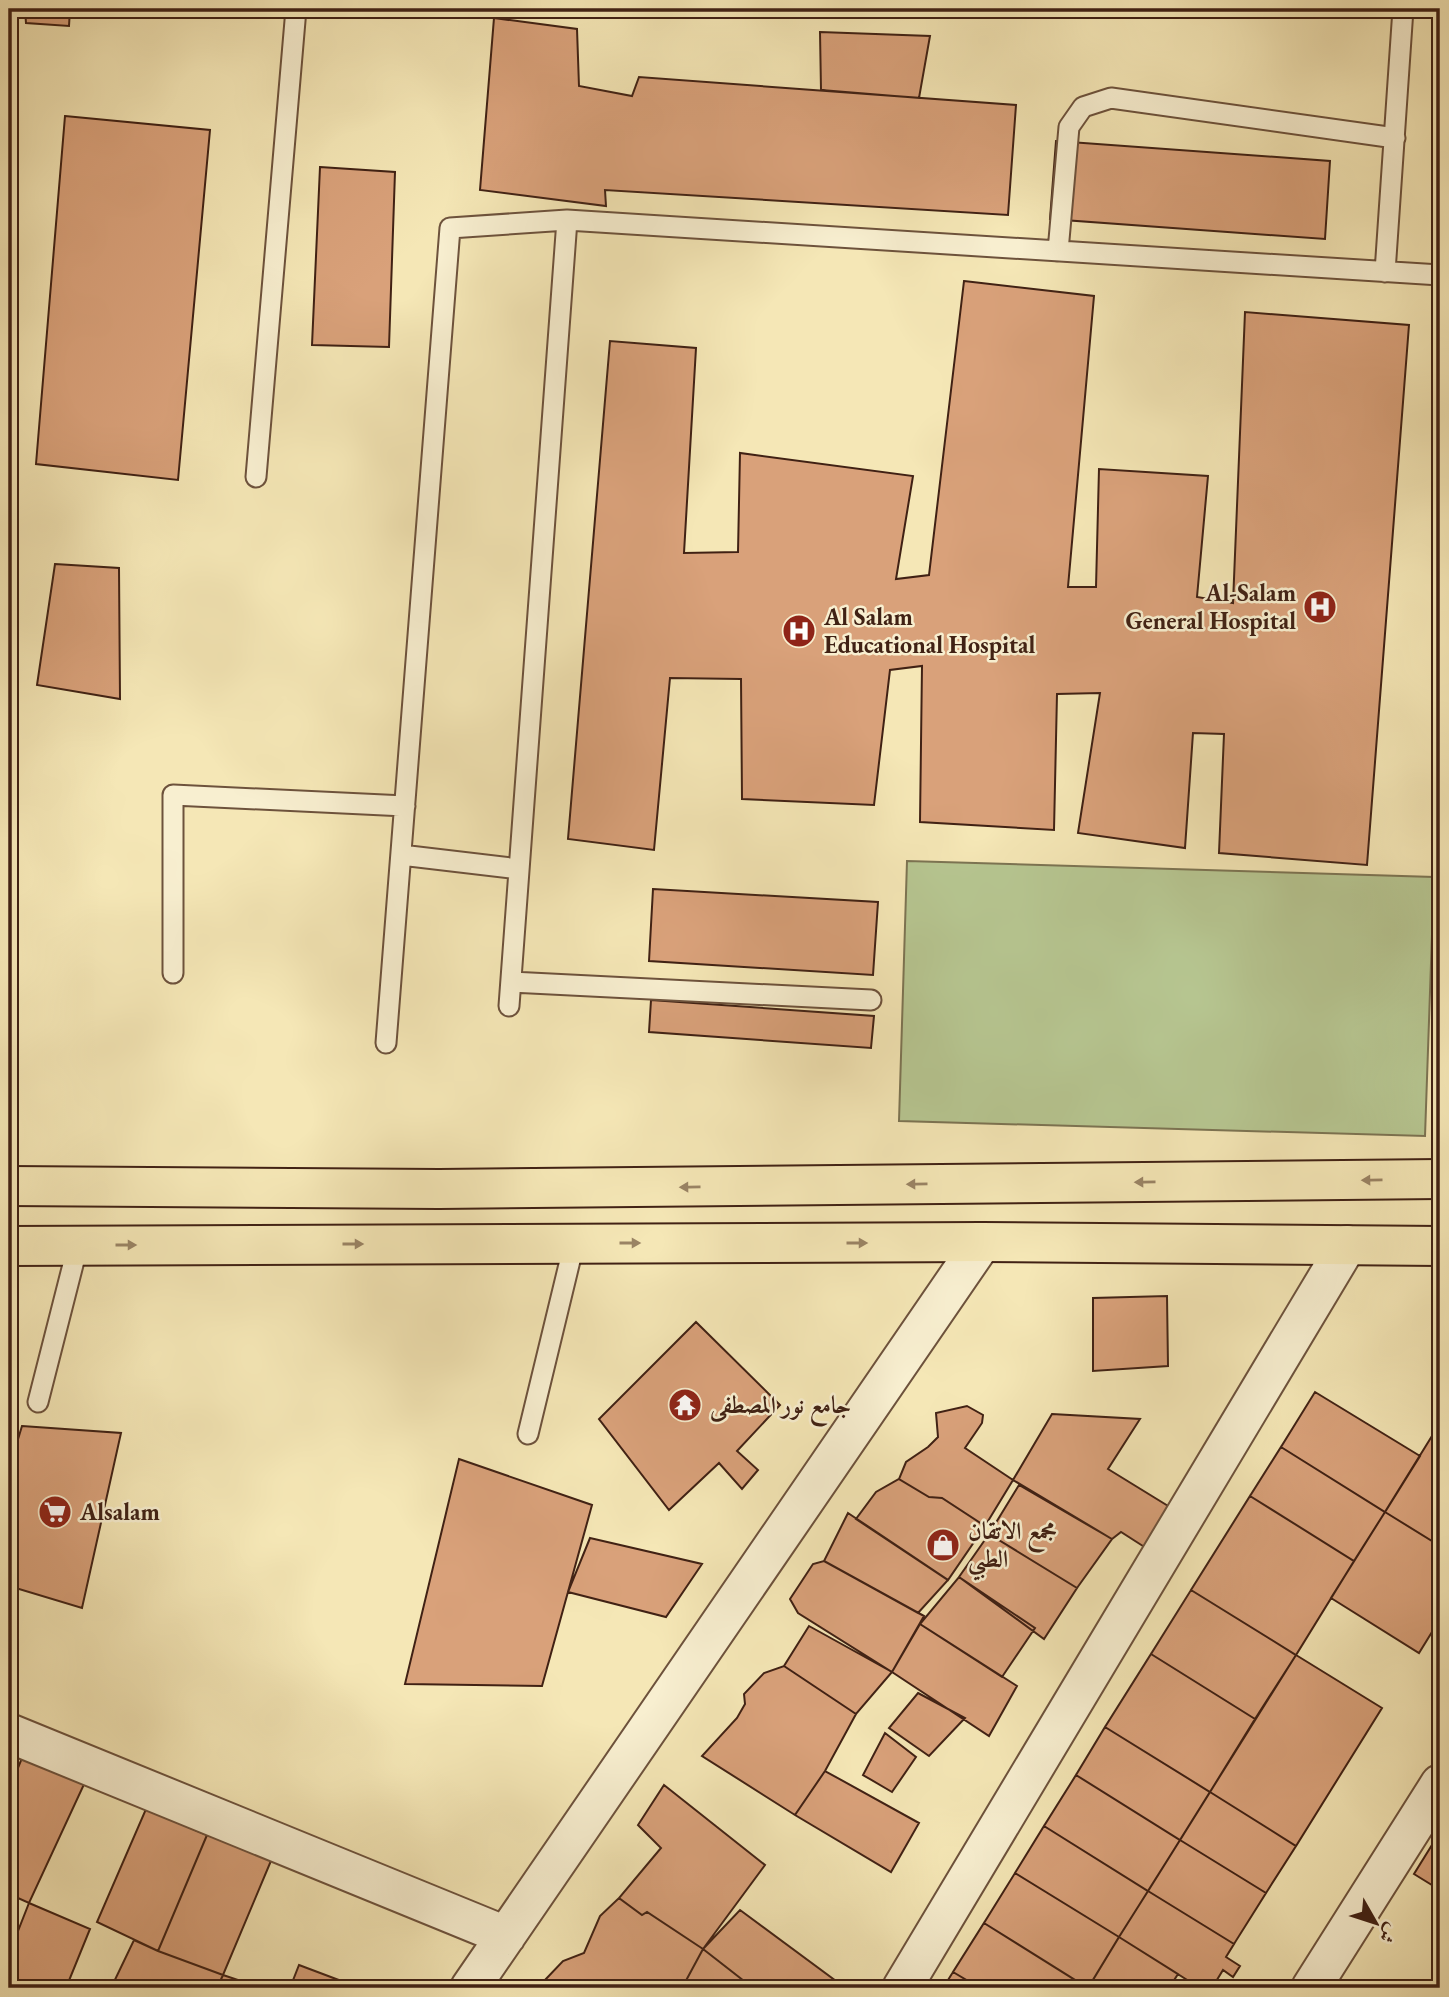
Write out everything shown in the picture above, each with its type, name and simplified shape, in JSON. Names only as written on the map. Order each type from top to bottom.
[{"type":"main road","points":[[9,1186],[453,1189],[1440,1179]]},
{"type":"main road","points":[[9,1246],[982,1242],[1440,1246]]},
{"type":"street","points":[[470,1988],[982,1242]]},
{"type":"street","points":[[902,1988],[1347,1245]]},
{"type":"street","points":[[9,1733],[506,1936]]},
{"type":"street","points":[[1311,1988],[1440,1784]]},
{"type":"lane","points":[[256,477],[296,9]]},
{"type":"lane","points":[[1385,272],[1403,9]]},
{"type":"lane","points":[[1058,251],[1069,127],[1083,107],[1111,98],[1395,138]]},
{"type":"lane","points":[[509,1006],[567,220]]},
{"type":"lane","points":[[386,1043],[450,228],[567,220],[1440,275]]},
{"type":"lane","points":[[173,973],[173,795],[405,806]]},
{"type":"lane","points":[[401,855],[519,869]]},
{"type":"lane","points":[[511,982],[871,1000]]},
{"type":"lane","points":[[528,1434],[574,1244]]},
{"type":"lane","points":[[38,1402],[78,1245]]},
{"type":"green space","points":[[907,861],[1434,877],[1425,1136],[899,1121]]},
{"type":"building","points":[[25,9],[70,9],[69,26],[26,23]]},
{"type":"building","points":[[494,18],[577,29],[579,86],[632,96],[639,77],[1016,105],[1008,215],[605,190],[606,206],[480,190]]},
{"type":"building","points":[[820,32],[930,36],[919,98],[821,90]]},
{"type":"building","points":[[65,116],[210,130],[178,480],[36,464]]},
{"type":"building","points":[[1056,141],[1330,161],[1325,239],[1050,219]]},
{"type":"building","points":[[320,167],[395,172],[389,347],[312,345]]},
{"type":"building","points":[[964,281],[1094,296],[1068,587],[1096,587],[1099,469],[1208,476],[1197,597],[1233,603],[1245,312],[1409,325],[1367,865],[1219,853],[1224,734],[1193,733],[1185,848],[1078,833],[1100,693],[1057,694],[1054,830],[920,822],[922,666],[890,670],[874,805],[742,799],[741,679],[670,678],[654,850],[568,839],[610,341],[696,348],[684,553],[738,552],[740,453],[913,476],[896,579],[929,575]]},
{"type":"building","points":[[55,564],[119,568],[120,699],[37,685]]},
{"type":"building","points":[[653,889],[878,902],[873,975],[649,961]]},
{"type":"building","points":[[651,1000],[874,1016],[871,1048],[649,1032]]},
{"type":"building","points":[[1167,1296],[1168,1366],[1093,1371],[1093,1298]]},
{"type":"building","points":[[696,1322],[780,1405],[737,1451],[758,1470],[742,1489],[719,1463],[669,1510],[599,1419]]},
{"type":"building","points":[[1315,1392],[1420,1456],[1385,1512],[1281,1447]]},
{"type":"building","points":[[967,1406],[983,1415],[982,1423],[965,1448],[1013,1480],[985,1526],[942,1498],[929,1497],[899,1479],[906,1462],[938,1437],[936,1413]]},
{"type":"building","points":[[1052,1414],[1140,1419],[1108,1469],[1173,1509],[1146,1548],[1121,1532],[1112,1539],[1013,1480]]},
{"type":"building","points":[[1440,1423],[1440,1546],[1385,1512]]},
{"type":"building","points":[[22,1426],[121,1433],[82,1608],[9,1586],[9,1469]]},
{"type":"building","points":[[1281,1447],[1385,1512],[1354,1561],[1250,1496]]},
{"type":"building","points":[[459,1459],[592,1505],[542,1686],[405,1684]]},
{"type":"building","points":[[899,1479],[929,1497],[942,1498],[985,1526],[948,1580],[856,1519],[876,1492]]},
{"type":"building","points":[[1019,1485],[1112,1539],[1077,1588],[989,1534]]},
{"type":"building","points":[[1250,1496],[1354,1561],[1296,1655],[1191,1590]]},
{"type":"building","points":[[1385,1512],[1440,1546],[1440,1619],[1419,1653],[1331,1598]]},
{"type":"building","points":[[848,1513],[948,1580],[918,1613],[824,1561]]},
{"type":"building","points":[[989,1534],[1077,1588],[1044,1639],[959,1577]]},
{"type":"building","points":[[590,1538],[702,1564],[666,1617],[568,1592]]},
{"type":"building","points":[[824,1561],[924,1616],[892,1672],[798,1613],[790,1599],[813,1564]]},
{"type":"building","points":[[959,1577],[1035,1628],[1002,1677],[920,1624]]},
{"type":"building","points":[[1191,1590],[1296,1655],[1255,1719],[1151,1654]]},
{"type":"building","points":[[920,1624],[1017,1686],[989,1736],[892,1672]]},
{"type":"building","points":[[809,1626],[892,1672],[856,1714],[784,1666]]},
{"type":"building","points":[[1151,1654],[1255,1719],[1210,1792],[1105,1727]]},
{"type":"building","points":[[1296,1655],[1382,1708],[1296,1846],[1210,1792]]},
{"type":"building","points":[[784,1666],[856,1714],[825,1771],[795,1815],[702,1756],[737,1718],[745,1704],[744,1694],[764,1673]]},
{"type":"building","points":[[918,1693],[965,1718],[929,1756],[889,1728]]},
{"type":"building","points":[[1105,1727],[1210,1792],[1180,1840],[1076,1775]]},
{"type":"building","points":[[885,1733],[916,1757],[892,1792],[863,1775]]},
{"type":"building","points":[[24,1753],[86,1780],[29,1903],[9,1894],[9,1790]]},
{"type":"building","points":[[825,1771],[919,1823],[891,1872],[795,1815]]},
{"type":"building","points":[[1076,1775],[1180,1840],[1148,1891],[1044,1826]]},
{"type":"building","points":[[664,1785],[765,1865],[703,1949],[647,1912],[642,1915],[619,1898],[661,1848],[638,1825]]},
{"type":"building","points":[[1210,1792],[1296,1846],[1266,1893],[1180,1840]]},
{"type":"building","points":[[146,1809],[207,1835],[158,1951],[97,1922]]},
{"type":"building","points":[[1044,1826],[1148,1891],[1119,1937],[1015,1873]]},
{"type":"building","points":[[1440,1832],[1440,1890],[1414,1874]]},
{"type":"building","points":[[207,1835],[273,1856],[223,1975],[158,1951]]},
{"type":"building","points":[[1180,1840],[1266,1893],[1234,1944],[1148,1891]]},
{"type":"building","points":[[1015,1873],[1119,1937],[1088,1988],[984,1923]]},
{"type":"building","points":[[1148,1891],[1234,1944],[1226,1957],[1240,1966],[1233,1977],[1223,1970],[1212,1988],[1200,1988],[1119,1937]]},
{"type":"building","points":[[619,1898],[642,1915],[647,1912],[703,1949],[682,1988],[654,1988],[641,1982],[637,1988],[543,1988],[544,1981],[563,1961],[584,1953],[600,1916]]},
{"type":"building","points":[[29,1903],[90,1929],[66,1988],[9,1988],[9,1954]]},
{"type":"building","points":[[740,1910],[836,1981],[831,1988],[753,1988],[703,1949]]},
{"type":"building","points":[[984,1923],[1088,1988],[980,1988],[953,1972]]},
{"type":"building","points":[[1119,1937],[1178,1974],[1169,1988],[1088,1988]]},
{"type":"building","points":[[134,1940],[223,1975],[217,1988],[111,1988]]},
{"type":"building","points":[[703,1949],[753,1988],[682,1988]]},
{"type":"building","points":[[299,1965],[360,1988],[290,1988]]},
{"type":"building","points":[[953,1972],[980,1988],[943,1988]]},
{"type":"building","points":[[223,1975],[262,1988],[217,1988]]},
{"type":"place","name":"Al-Salam General Hospital","points":[[1320,607]]},
{"type":"place","name":"Al Salam Educational Hospital","points":[[799,631]]},
{"type":"place","name":"جامع نور المصطفى","points":[[685,1405]]},
{"type":"place","name":"Alsalam","points":[[55,1512]]},
{"type":"place","name":"مجمع الاتقان الطبي","points":[[943,1545]]}]
